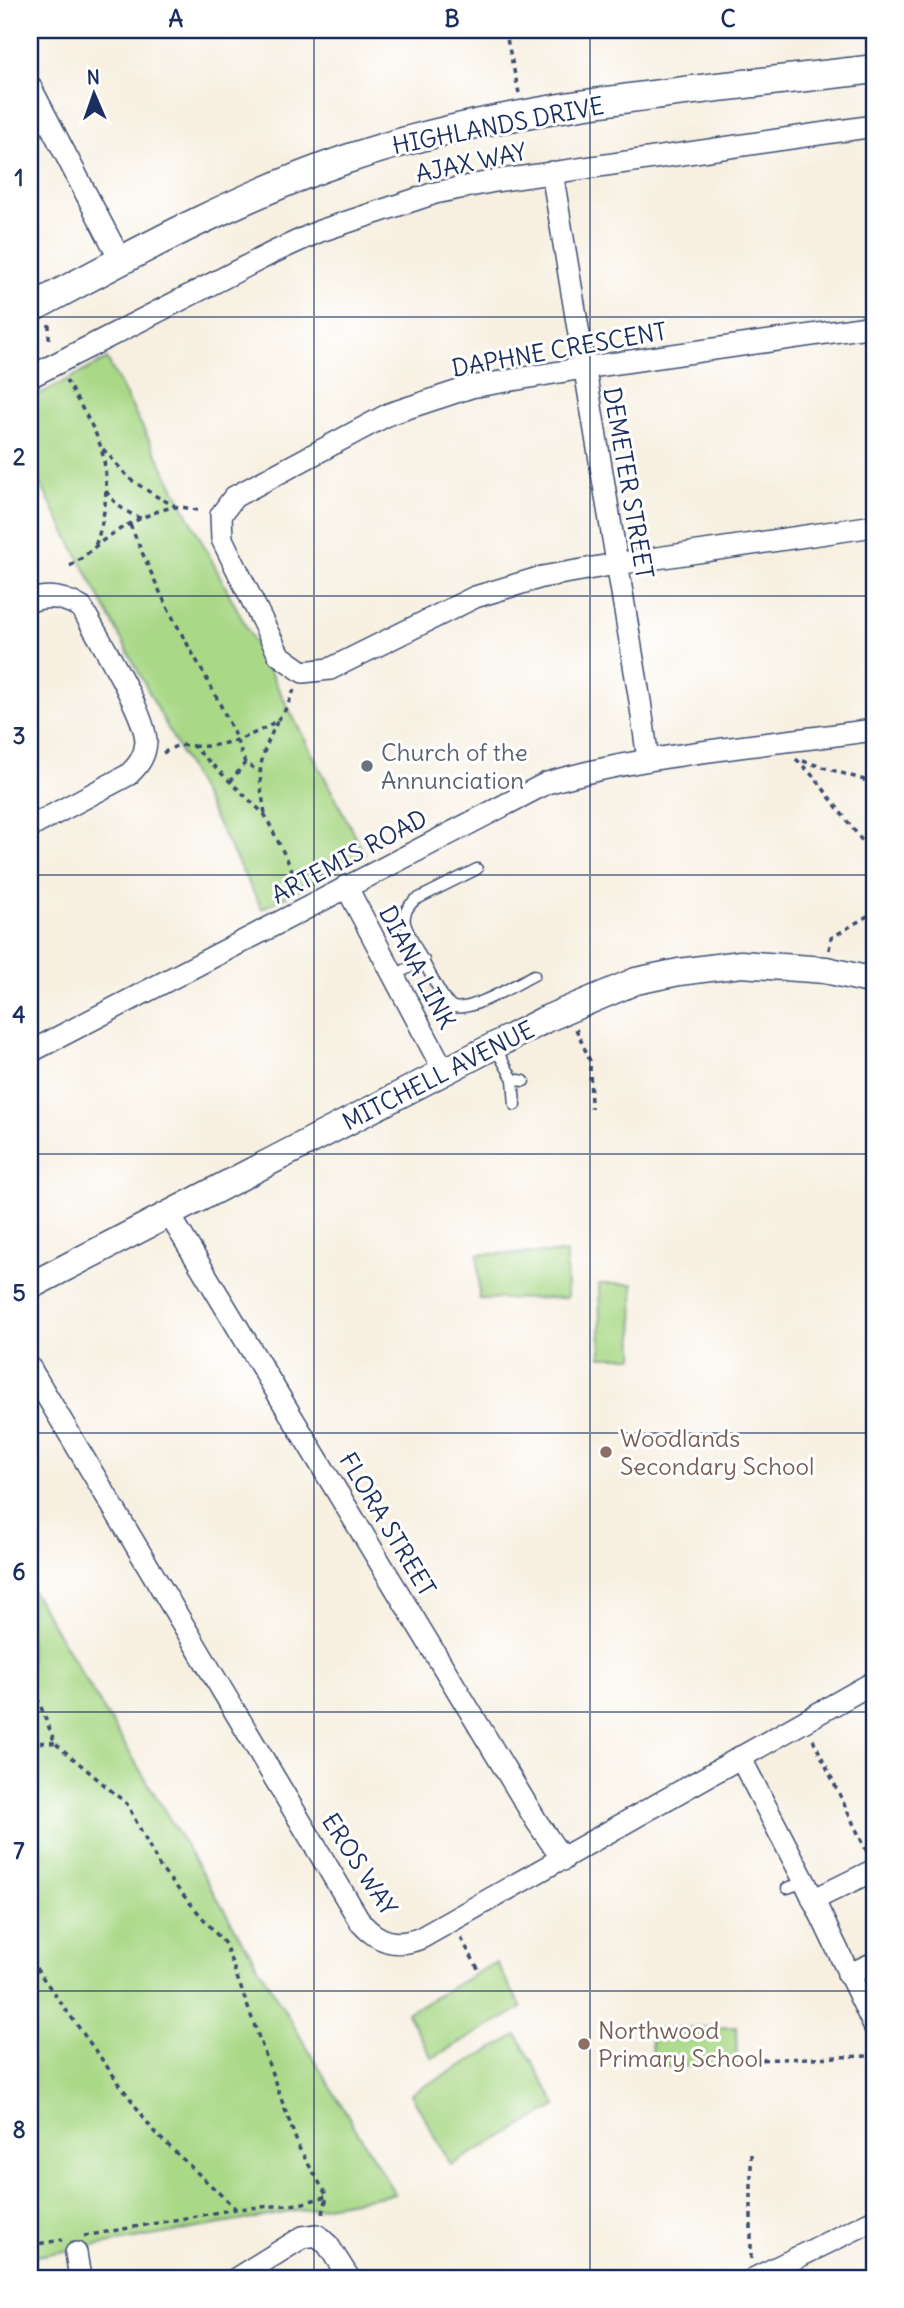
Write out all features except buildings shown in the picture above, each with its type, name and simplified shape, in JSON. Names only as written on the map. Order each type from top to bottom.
[{"type":"main road","name":"HIGHLANDS DRIVE","points":[[30,309],[200,219],[346,160],[443,131],[564,108],[874,69]]},
{"type":"street","points":[[31,91],[121,261]]},
{"type":"street","name":"AJAX WAY","points":[[30,377],[320,231],[435,193],[552,172],[874,126]]},
{"type":"street","name":"DEMETER STREET","points":[[552,172],[648,760]]},
{"type":"street","name":"DAPHNE CRESCENT","points":[[303,672],[279,655],[222,538],[221,515],[234,497],[389,414],[471,387],[583,368],[874,327]]},
{"type":"street","points":[[303,672],[330,669],[475,597],[542,577],[874,526]]},
{"type":"street","points":[[30,601],[53,597],[69,600],[82,608],[140,715],[146,740],[141,760],[128,775],[30,827]]},
{"type":"street","name":"ARTEMIS ROAD","points":[[30,1052],[547,783],[648,760],[874,730]]},
{"type":"street","name":"DIANA LINK","points":[[346,886],[444,1071]]},
{"type":"street","name":"MITCHELL AVENUE","points":[[30,1286],[444,1071],[566,1010],[636,981],[724,965],[779,965],[827,970],[874,981]]},
{"type":"street","name":"FLORA STREET","points":[[169,1214],[562,1860]]},
{"type":"street","name":"EROS WAY","points":[[30,1368],[361,1923],[376,1938],[403,1944],[421,1938],[874,1682]]},
{"type":"street","points":[[740,1757],[801,1890],[874,2026]]},
{"type":"street","points":[[801,1890],[872,1862]]},
{"type":"street","points":[[848,1975],[874,1963]]},
{"type":"street","points":[[753,2274],[874,2220]]},
{"type":"street","points":[[237,2278],[303,2237],[323,2240],[349,2278]]},
{"type":"street","points":[[76,2253],[80,2278]]},
{"type":"lane","points":[[477,869],[415,900],[405,914],[405,924],[447,1003],[455,1007],[465,1007],[534,975]]},
{"type":"lane","points":[[393,976],[424,960]]},
{"type":"lane","points":[[494,1046],[519,1080],[515,1105]]},
{"type":"path","points":[[505,30],[520,97]]},
{"type":"path","points":[[67,382],[101,447],[130,479],[176,507],[188,509]]},
{"type":"path","points":[[95,546],[101,529],[106,491],[101,447]]},
{"type":"path","points":[[106,491],[114,503],[142,519]]},
{"type":"path","points":[[70,566],[85,558],[95,546],[114,533],[176,507]]},
{"type":"path","points":[[130,525],[246,763],[259,771]]},
{"type":"path","points":[[302,890],[265,816],[259,771],[263,751],[303,672]]},
{"type":"path","points":[[170,749],[185,744],[208,748],[237,740],[278,719]]},
{"type":"path","points":[[193,746],[265,816]]},
{"type":"path","points":[[874,783],[794,758],[816,779],[874,857]]},
{"type":"path","points":[[230,782],[246,763]]},
{"type":"path","points":[[827,970],[831,938],[874,912]]},
{"type":"path","points":[[566,1010],[590,1061],[591,1108]]},
{"type":"path","points":[[30,1679],[55,1743],[127,1804],[161,1870],[225,1944],[299,2148],[327,2196],[323,2240]]},
{"type":"path","points":[[804,1721],[872,1862]]},
{"type":"path","points":[[30,1742],[55,1743]]},
{"type":"path","points":[[451,1921],[480,1972]]},
{"type":"path","points":[[30,1960],[155,2133],[236,2209]]},
{"type":"path","points":[[752,2060],[867,2056],[874,2053]]},
{"type":"path","points":[[751,2150],[753,2274]]},
{"type":"path","points":[[30,2245],[236,2209],[300,2204],[327,2196]]},
{"type":"green space","points":[[107,359],[365,855],[262,909],[30,464],[30,399]]},
{"type":"green space","points":[[566,1253],[567,1298],[479,1299],[478,1254]]},
{"type":"green space","points":[[599,1284],[633,1284],[634,1357],[601,1357]]},
{"type":"green space","points":[[30,1587],[395,2194],[30,2257]]},
{"type":"green space","points":[[496,1962],[522,2008],[432,2058],[407,2013]]},
{"type":"green space","points":[[736,2027],[737,2065],[652,2067],[651,2029]]},
{"type":"green space","points":[[517,2035],[557,2106],[451,2165],[411,2094]]},
{"type":"place","name":"Church of the Annunciation","points":[[367,766]]},
{"type":"place","name":"Woodlands Secondary School","points":[[606,1452]]},
{"type":"place","name":"Northwood Primary School","points":[[584,2044]]}]
